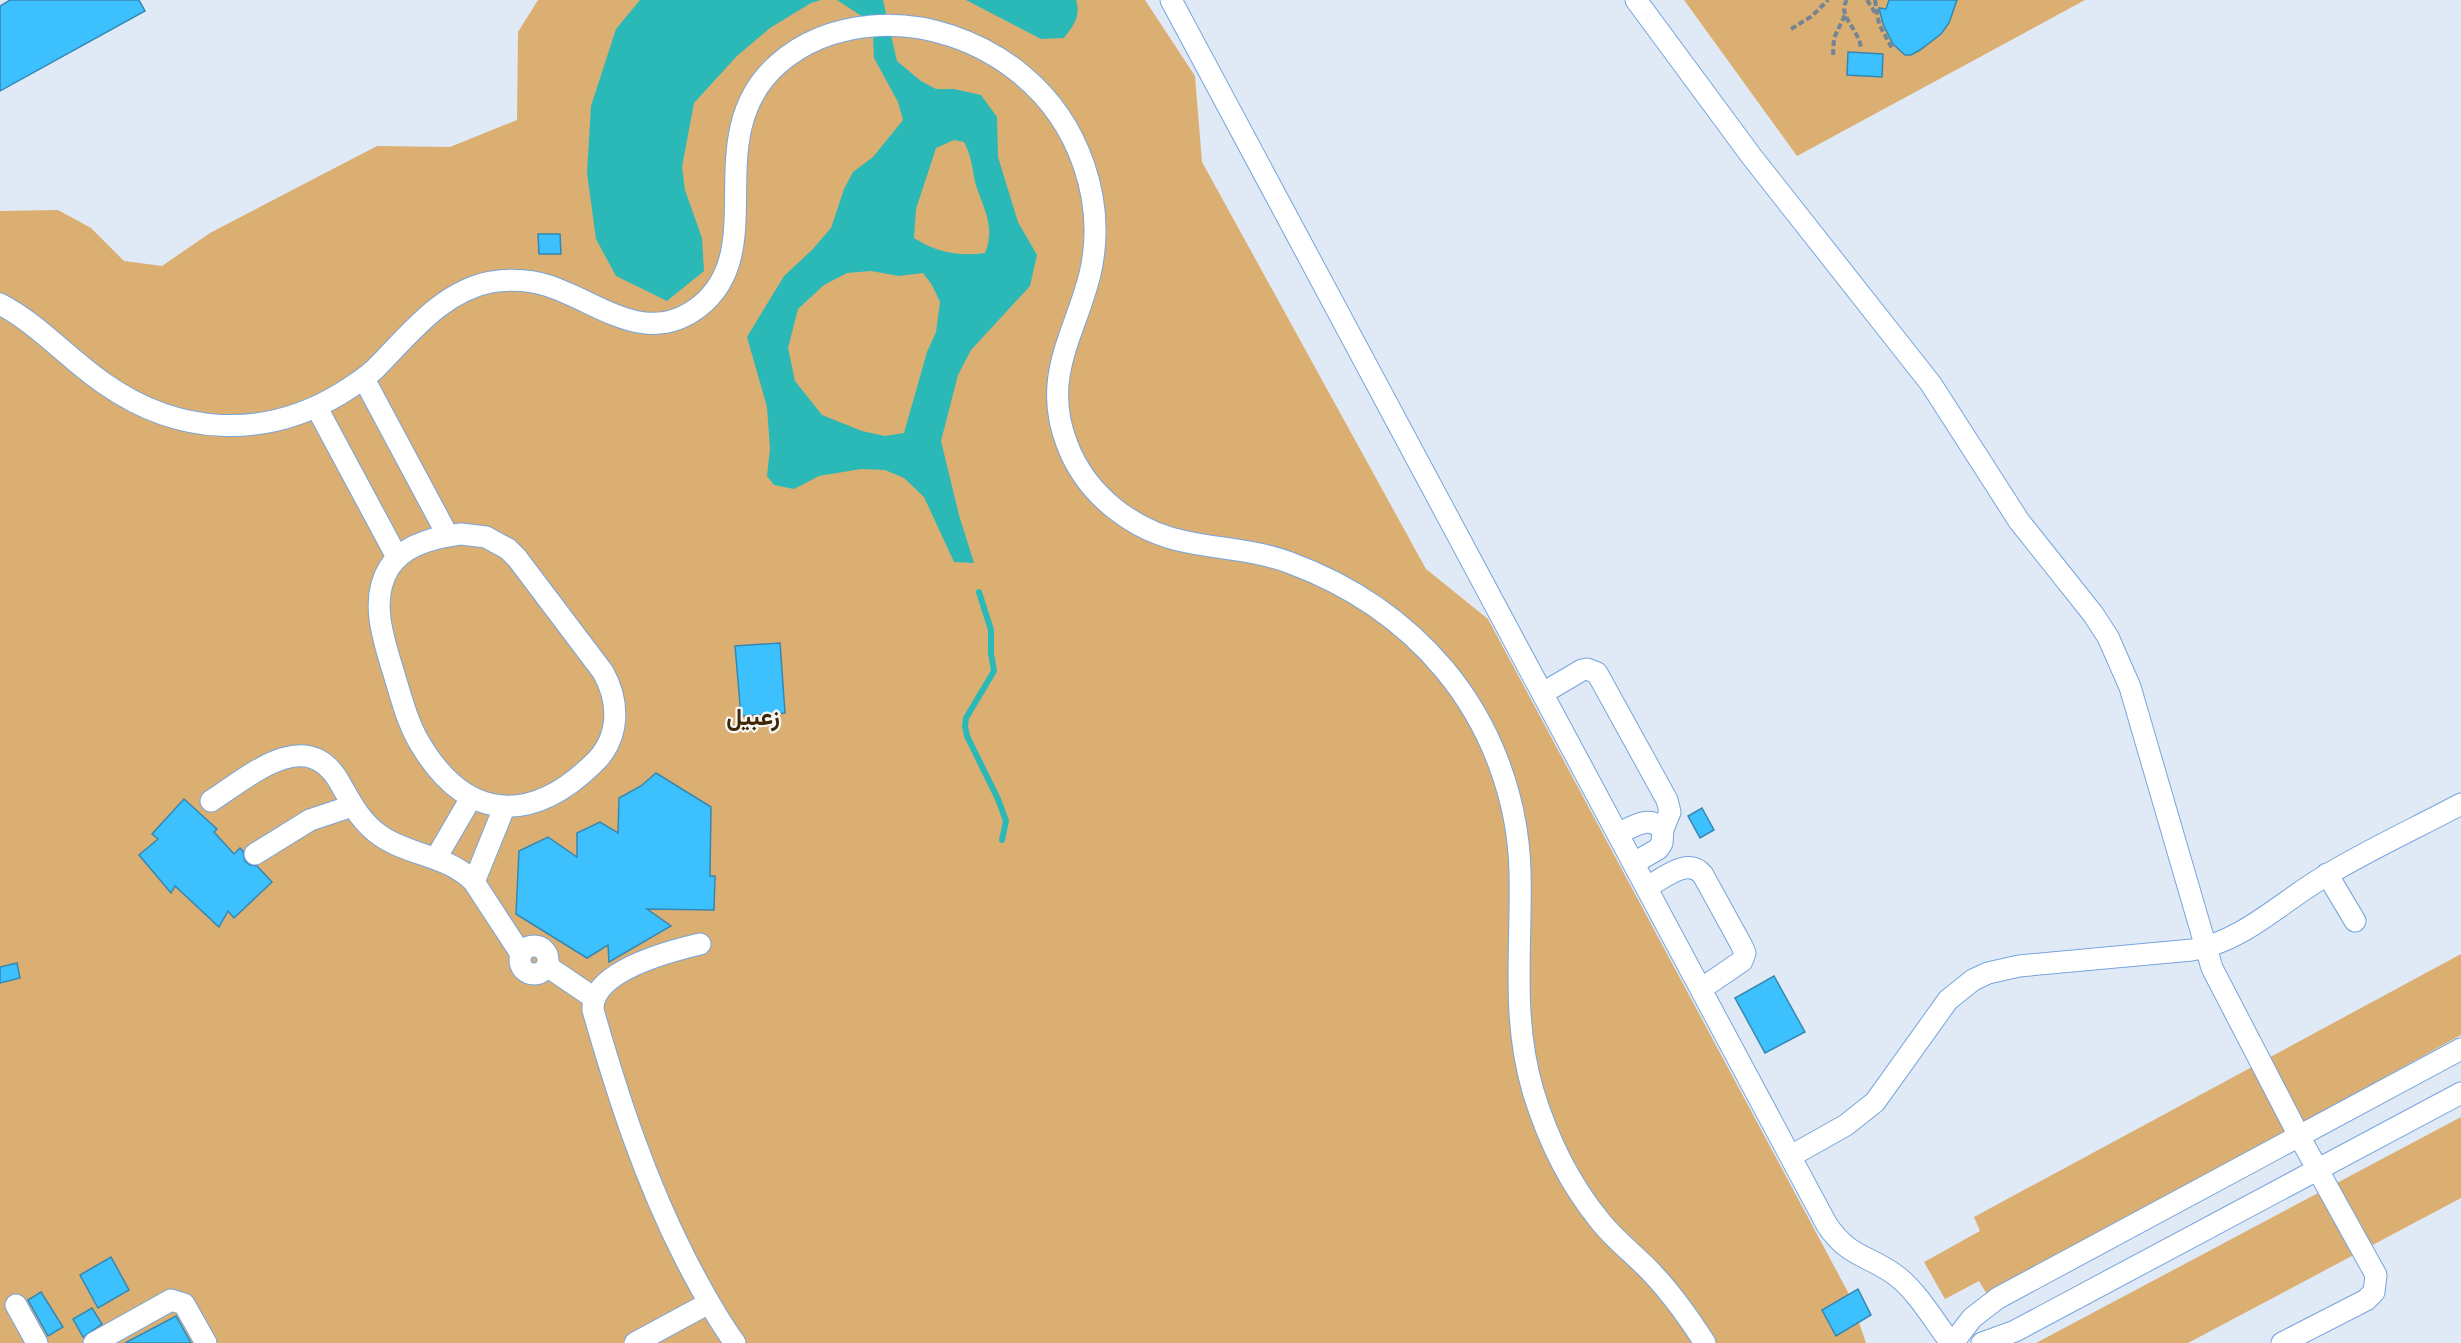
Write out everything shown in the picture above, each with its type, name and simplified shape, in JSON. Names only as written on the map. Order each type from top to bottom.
[{"type":"street","points":[[1171,0],[1834,1236],[1853,1253],[1878,1264],[1901,1280],[1952,1343],[1972,1318],[1998,1298],[2461,1049]]},
{"type":"street","points":[[1636,0],[1752,156],[1908,353],[1952,416],[2019,521],[2108,637],[2130,687],[2205,948],[2221,988],[2299,1136],[2374,1270],[2376,1286],[2366,1300],[2282,1343]]},
{"type":"street","points":[[0,304],[36,326],[94,377],[140,405],[190,423],[233,426],[276,421],[317,408],[364,379],[437,308],[463,292],[492,282],[512,280],[552,287],[620,318],[637,323],[654,324],[672,321],[688,314],[702,304],[724,277],[730,261],[734,243],[736,151],[745,111],[767,75],[799,48],[842,31],[866,26],[891,25],[916,27],[969,43],[996,57],[1021,74],[1043,95],[1062,119],[1084,167],[1091,193],[1094,246],[1090,271],[1064,348],[1057,396],[1062,428],[1077,465],[1090,485],[1107,502],[1125,517],[1144,528],[1186,542],[1256,552],[1274,557],[1307,570],[1355,594],[1392,619],[1422,644],[1461,691],[1491,744],[1508,789],[1516,824],[1520,877],[1518,1003],[1521,1035],[1532,1087],[1546,1127],[1569,1176],[1583,1198],[1617,1240],[1655,1276],[1672,1296],[1705,1343]]},
{"type":"street","points":[[364,379],[448,536]]},
{"type":"street","points":[[317,408],[397,557]]},
{"type":"street","points":[[467,534],[486,537],[498,542],[517,558],[603,672],[611,686],[615,701],[616,717],[613,733],[607,747],[587,770],[566,788],[541,800],[504,808],[471,798],[432,762],[419,742],[405,709],[384,638],[380,607],[383,579],[397,557],[422,543],[448,536],[467,534]]},
{"type":"street","points":[[1543,693],[1582,670],[1587,669],[1597,673],[1667,800],[1670,812],[1663,829],[1662,843],[1658,849],[1634,863]]},
{"type":"street","points":[[212,801],[272,762],[283,757],[307,756],[329,768],[352,806],[370,828],[394,844],[457,867],[474,882],[521,954],[525,949],[537,945],[547,953],[549,959],[547,966],[594,998]]},
{"type":"street","points":[[436,858],[471,798]]},
{"type":"street","points":[[1791,1156],[1846,1125],[1875,1102],[1948,1000],[1973,980],[1988,973],[2019,966],[2205,948],[2229,939],[2328,874],[2461,804]]},
{"type":"street","points":[[255,854],[310,820],[352,806]]},
{"type":"street","points":[[474,882],[504,808]]},
{"type":"street","points":[[1618,834],[1645,821],[1652,822],[1663,829]]},
{"type":"street","points":[[1647,887],[1684,868],[1697,869],[1703,875],[1742,946],[1745,953],[1742,961],[1701,989]]},
{"type":"street","points":[[2328,874],[2355,921]]},
{"type":"street","points":[[700,944],[665,953],[632,967],[602,986],[594,998],[593,1010],[643,1169],[709,1304],[735,1343]]},
{"type":"street","points":[[1982,1343],[2015,1331],[2461,1093]]},
{"type":"street","points":[[94,1343],[166,1302],[176,1300],[187,1308],[206,1343]]},
{"type":"street","points":[[635,1343],[709,1304]]},
{"type":"street","points":[[16,1305],[37,1343]]},
{"type":"path","points":[[1791,29],[1812,16],[1828,0]]},
{"type":"path","points":[[1847,0],[1843,9],[1856,31],[1861,49]]},
{"type":"path","points":[[1866,0],[1877,15]]},
{"type":"path","points":[[1875,0],[1882,34],[1893,50]]},
{"type":"path","points":[[1833,55],[1834,38],[1845,15]]},
{"type":"shaded area","points":[[538,0],[1145,0],[1195,76],[1202,162],[1426,569],[1488,619],[1850,1296],[1866,1343],[0,1343],[0,211],[58,210],[91,228],[124,261],[162,266],[210,233],[377,146],[450,147],[517,120],[518,32]]},
{"type":"shaded area","points":[[1684,0],[2085,0],[1797,156]]},
{"type":"shaded area","points":[[2461,954],[2461,1035],[1988,1296],[1979,1281],[1945,1299],[1924,1262],[1980,1231],[1974,1217]]},
{"type":"shaded area","points":[[2461,1117],[2461,1198],[2188,1343],[2036,1343]]},
{"type":"water","points":[[640,0],[821,0],[811,3],[770,28],[737,56],[694,103],[682,167],[685,190],[702,238],[704,271],[667,301],[616,276],[596,239],[587,173],[591,106],[616,29]]},
{"type":"water","points":[[837,0],[883,0],[897,61],[921,81],[936,89],[954,89],[981,95],[997,117],[998,157],[1018,222],[1037,255],[1030,286],[971,350],[958,375],[941,441],[959,515],[974,563],[954,562],[924,497],[904,478],[885,470],[861,469],[819,476],[794,489],[774,485],[767,476],[770,449],[767,407],[747,337],[784,276],[812,250],[831,228],[844,189],[853,172],[873,157],[903,120],[898,102],[874,58],[873,36],[866,19]],"holes":[[[954,140],[964,142],[987,217],[989,234],[985,253],[948,252],[931,247],[914,238],[916,209],[936,148]],[[871,271],[899,276],[923,273],[940,302],[936,332],[927,352],[904,433],[885,436],[862,431],[822,415],[795,381],[788,348],[798,309],[824,285],[847,273]]]},
{"type":"water","points":[[966,0],[1076,0],[1078,11],[1074,24],[1064,38],[1041,39]]},
{"type":"building","points":[[10,0],[139,0],[145,11],[0,91],[0,6]]},
{"type":"building","points":[[1889,0],[1957,0],[1949,23],[1941,34],[1920,50],[1911,55],[1905,55],[1893,44],[1883,24],[1879,8],[1886,9]]},
{"type":"building","points":[[1848,52],[1883,54],[1882,77],[1847,75]]},
{"type":"building","points":[[538,234],[560,234],[561,254],[539,254]]},
{"type":"building","points":[[780,643],[785,713],[741,716],[735,646]]},
{"type":"building","points":[[656,773],[711,807],[710,876],[715,876],[714,910],[647,909],[671,926],[609,962],[608,945],[587,958],[516,914],[519,851],[548,837],[577,857],[577,833],[600,822],[618,833],[619,798],[641,786]]},
{"type":"building","points":[[184,799],[217,829],[214,832],[234,854],[240,848],[245,861],[257,866],[272,882],[234,918],[228,911],[219,927],[175,886],[171,893],[139,855],[158,839],[152,834]]},
{"type":"building","points":[[1702,808],[1714,830],[1700,838],[1688,816]]},
{"type":"building","points":[[17,963],[20,978],[0,983],[0,967]]},
{"type":"building","points":[[1774,976],[1805,1032],[1765,1053],[1735,998]]},
{"type":"building","points":[[111,1257],[129,1290],[98,1308],[80,1275]]},
{"type":"building","points":[[1858,1289],[1871,1315],[1836,1336],[1822,1310]]},
{"type":"building","points":[[41,1292],[63,1327],[48,1336],[28,1300]]},
{"type":"building","points":[[92,1308],[102,1324],[83,1337],[73,1319]]},
{"type":"building","points":[[176,1316],[191,1343],[125,1343]]},
{"type":"waterway","points":[[979,592],[991,630],[994,671],[966,718],[965,726],[967,736],[998,799],[1006,821],[1002,840]]},
{"type":"district","name":"زعبيل","points":[[753,717]]}]
